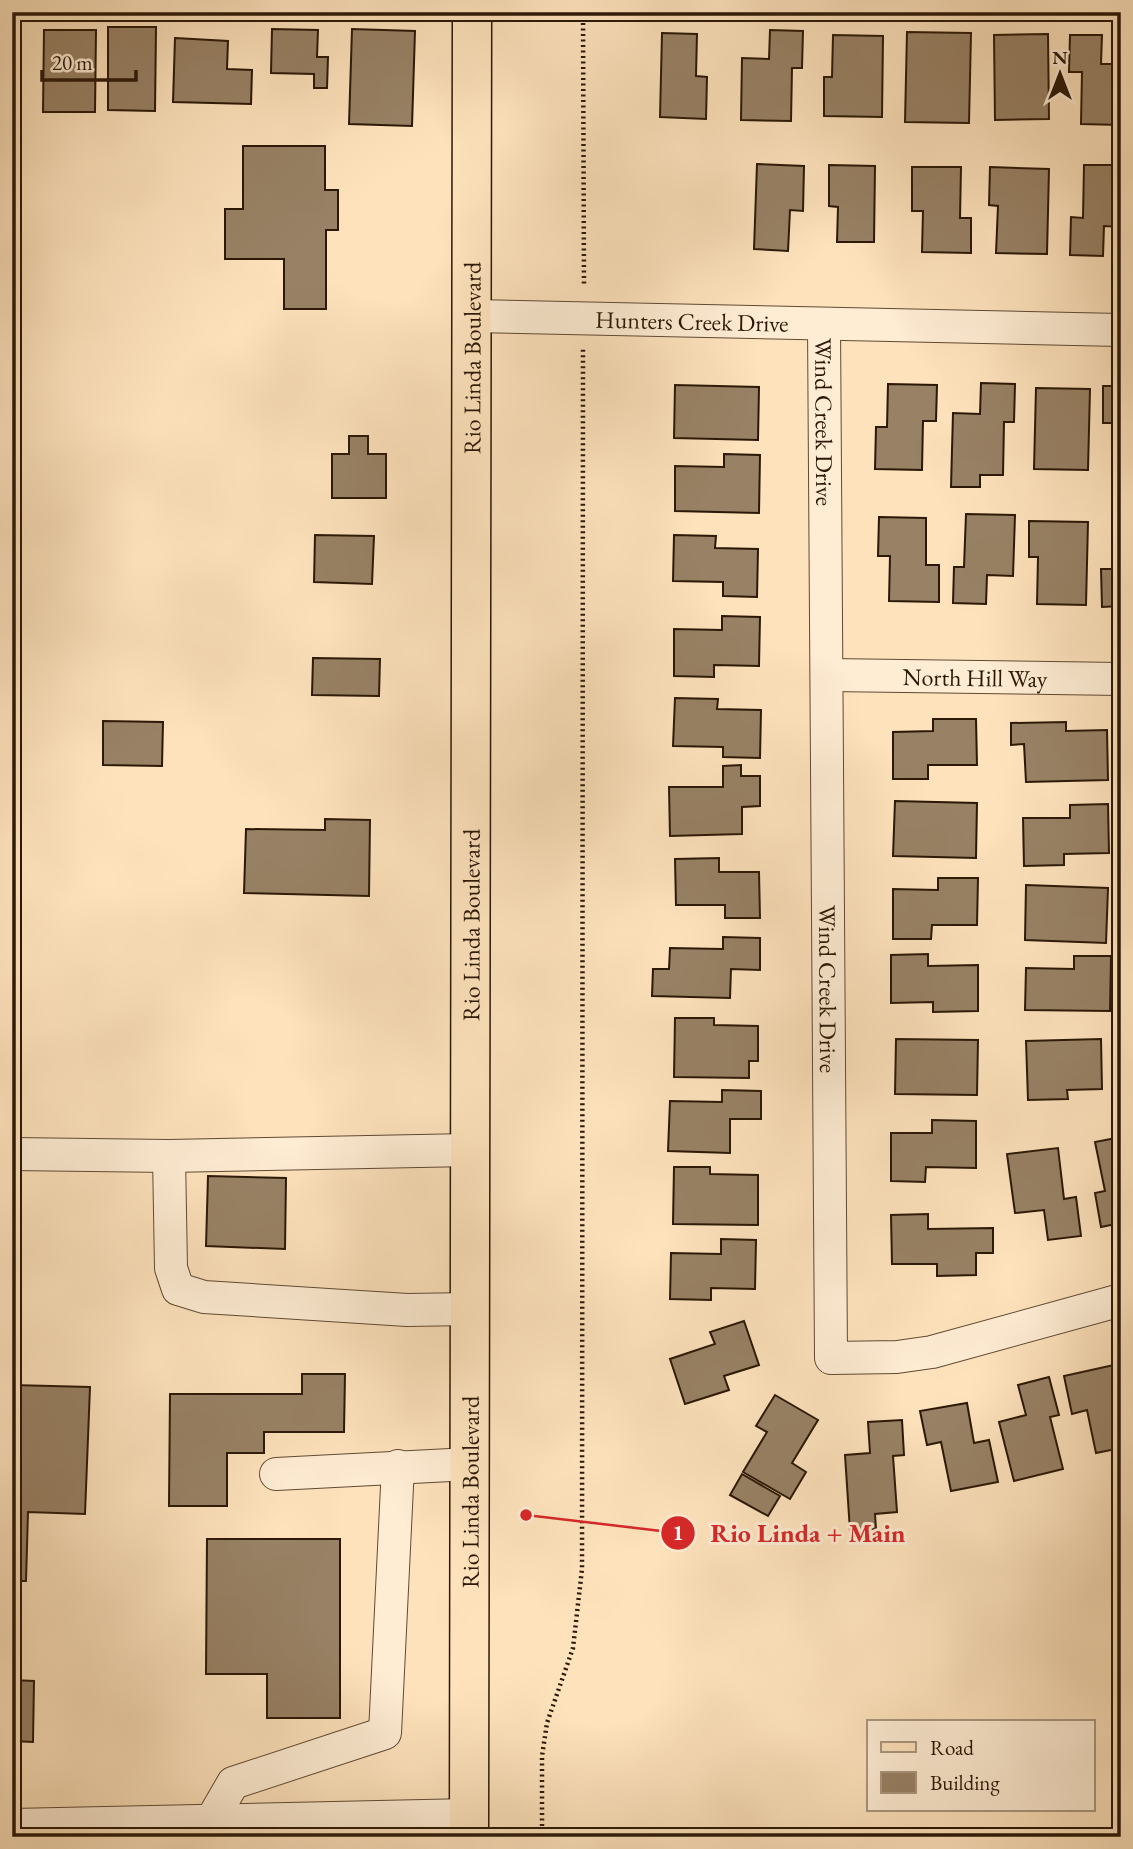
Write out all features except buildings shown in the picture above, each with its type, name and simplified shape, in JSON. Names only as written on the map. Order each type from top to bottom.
[{"type":"main road","name":"Rio Linda Boulevard","points":[[469,1826],[472,12]]},
{"type":"street","name":"Hunters Creek Drive","points":[[473,316],[1121,330]]},
{"type":"street","name":"Wind Creek Drive","points":[[824,324],[831,1358],[897,1357],[932,1352],[1121,1300]]},
{"type":"street","name":"North Hill Way","points":[[828,675],[1121,679]]},
{"type":"street","points":[[12,1154],[169,1156],[470,1150]]},
{"type":"street","points":[[169,1156],[171,1268],[178,1289],[204,1297],[407,1310],[470,1309]]},
{"type":"street","points":[[275,1474],[470,1464]]},
{"type":"street","points":[[211,1821],[233,1783],[385,1733],[398,1466]]},
{"type":"street","points":[[12,1825],[211,1821],[469,1826]]},
{"type":"path","points":[[583,12],[584,289]]},
{"type":"path","points":[[542,1837],[542,1756],[547,1723],[573,1648],[582,1569],[583,345]]},
{"type":"shaded area","points":[[522,1830],[669,1831],[790,1837],[522,1837]]},
{"type":"place","name":"Rio Linda + Main","points":[[526,1515]]}]
